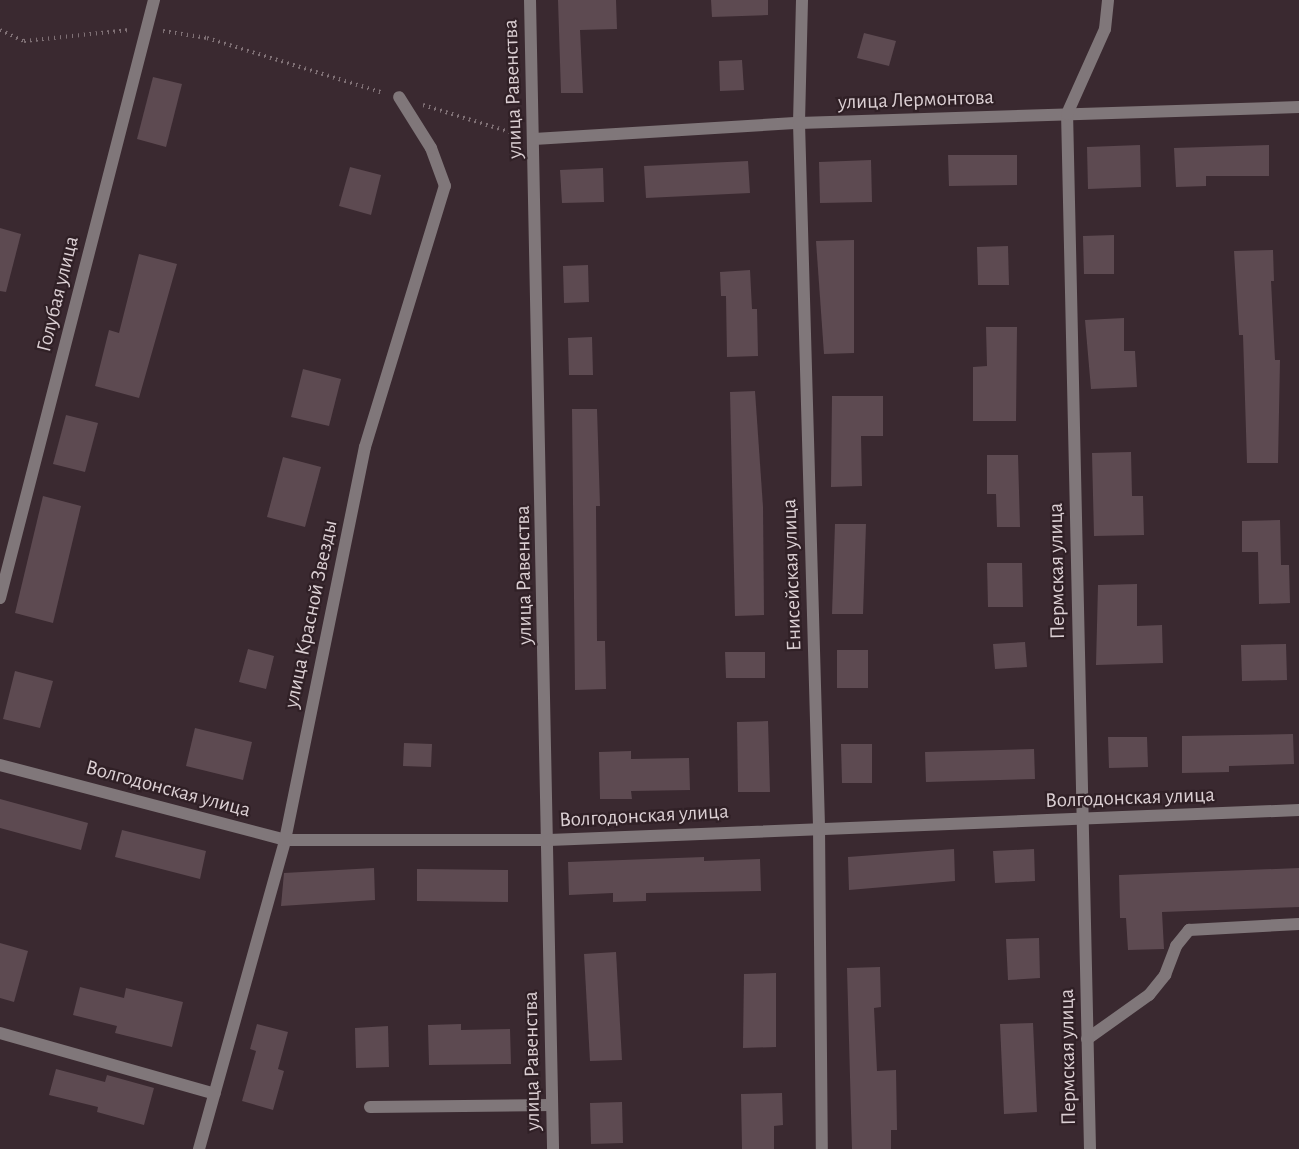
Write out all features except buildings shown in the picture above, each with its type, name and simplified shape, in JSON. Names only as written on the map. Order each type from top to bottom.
[{"type":"street","name":"Голубая улица","points":[[0,598],[154,0]]},
{"type":"street","name":"улица Равенства","points":[[530,0],[549,840],[553,1149]]},
{"type":"street","name":"Енисейская улица","points":[[802,0],[799,123],[819,827],[822,1149]]},
{"type":"street","name":"Пермская улица","points":[[1090,1149],[1067,114],[1105,29],[1108,0]]},
{"type":"street","name":"улица Красной Звезды","points":[[199,1149],[285,840],[365,447],[445,186],[431,148],[399,97]]},
{"type":"street","name":"улица Лермонтова","points":[[534,139],[799,123],[1299,106]]},
{"type":"street","name":"Волгодонская улица","points":[[0,765],[285,840],[549,840],[819,827],[1082,820],[1299,810]]},
{"type":"street","points":[[1088,1039],[1149,995],[1189,930],[1299,924]]},
{"type":"street","points":[[0,1033],[215,1094]]},
{"type":"street","points":[[370,1107],[552,1105]]},
{"type":"path","points":[[0,30],[24,41],[146,28],[207,38],[534,139]]}]
